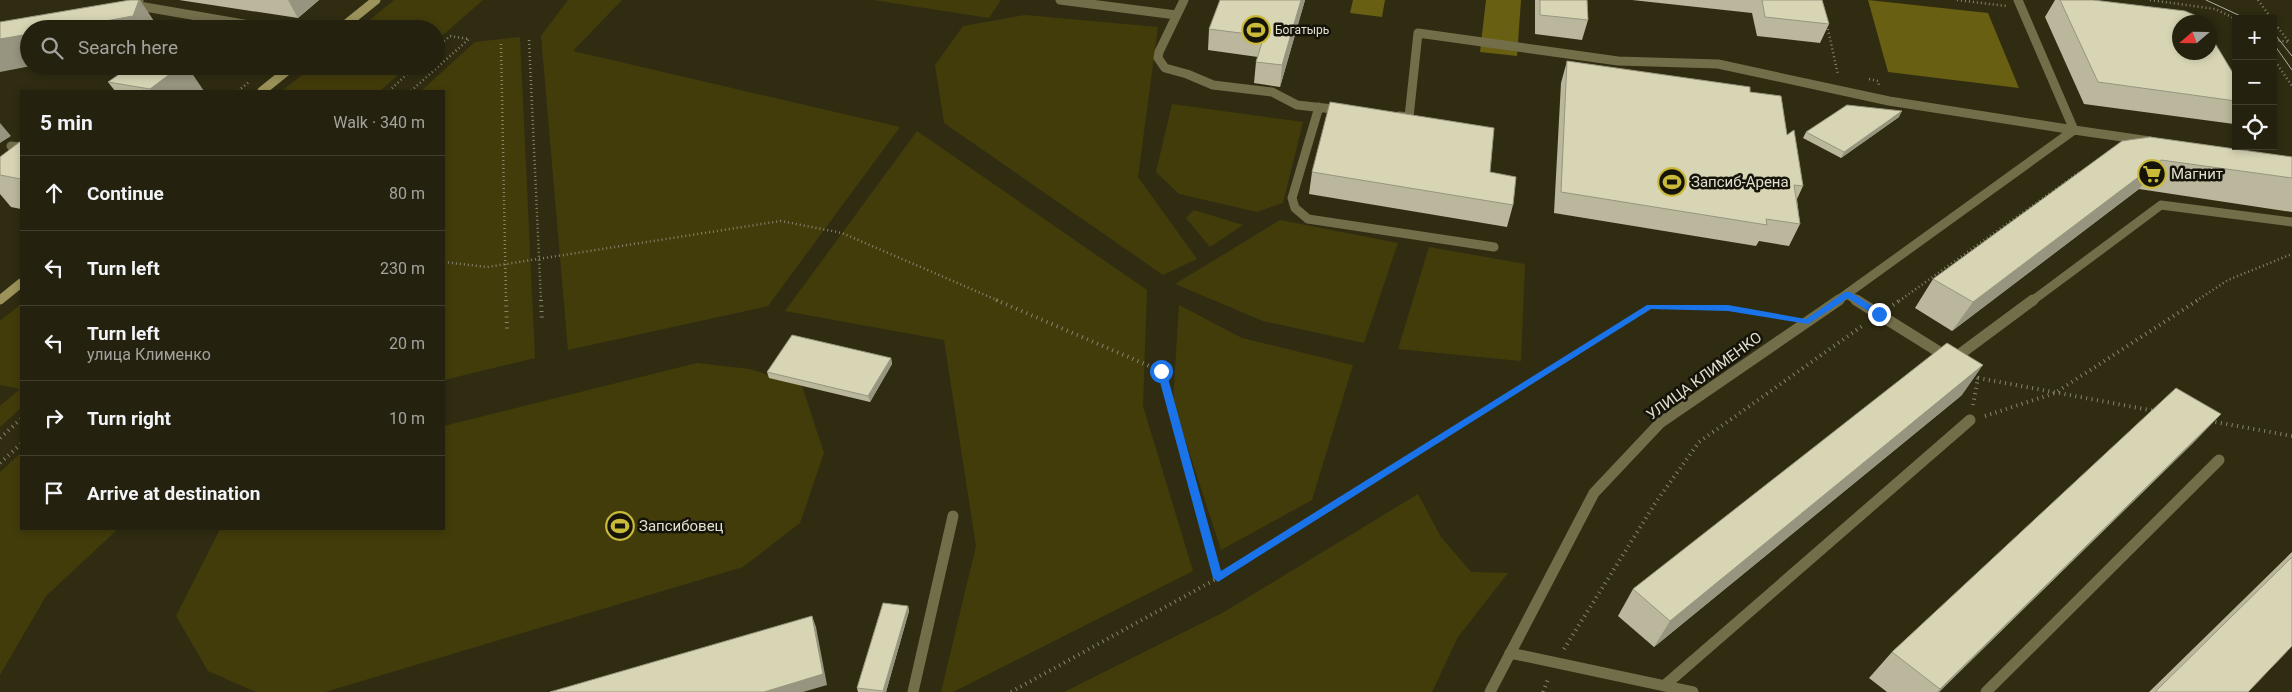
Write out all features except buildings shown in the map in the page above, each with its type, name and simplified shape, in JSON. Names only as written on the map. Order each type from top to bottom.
[{"type":"street","points":[[139,0],[139,6],[221,20]]},
{"type":"street","points":[[351,20],[376,0]]},
{"type":"street","points":[[1060,0],[1176,15]]},
{"type":"street","points":[[1184,0],[1159,52],[1158,58],[1165,68],[1187,74],[1213,85],[1272,92],[1297,105],[1355,111]]},
{"type":"street","points":[[2019,4],[2074,130]]},
{"type":"street","points":[[1391,115],[1409,117],[1418,32],[1618,61],[1718,64],[1883,99],[2159,142]]},
{"type":"street","points":[[263,90],[282,75]]},
{"type":"street","points":[[1319,108],[1292,198],[1295,208],[1308,219],[1494,247]]},
{"type":"street","name":"УЛИЦА КЛИМЕНКО","points":[[1490,692],[1594,493],[1660,423],[1808,322],[2074,130]]},
{"type":"street","points":[[11,146],[20,147]]},
{"type":"street","points":[[1847,294],[1952,360],[2161,205],[2292,222]]},
{"type":"street","points":[[0,300],[20,284]]},
{"type":"street","points":[[1664,686],[1970,420]]},
{"type":"street","points":[[1986,692],[2220,460]]},
{"type":"street","points":[[914,692],[953,516]]},
{"type":"street","points":[[1510,653],[1693,692]]},
{"type":"path","points":[[1957,0],[2019,4]]},
{"type":"path","points":[[2150,0],[2215,9],[2232,17]]},
{"type":"path","points":[[2258,0],[2268,15]]},
{"type":"path","points":[[1826,19],[1838,75],[1846,76]]},
{"type":"path","points":[[2277,27],[2288,42],[2277,41]]},
{"type":"path","points":[[445,40],[450,36],[469,39],[445,61]]},
{"type":"path","points":[[529,40],[542,321]]},
{"type":"path","points":[[500,44],[507,330]]},
{"type":"path","points":[[2274,60],[2292,86]]},
{"type":"path","points":[[390,90],[406,75]]},
{"type":"path","points":[[412,90],[429,75]]},
{"type":"path","points":[[1862,78],[1878,81],[1883,99]]},
{"type":"path","points":[[1542,692],[1555,663],[1656,502],[1700,442],[2082,170]]},
{"type":"path","points":[[445,262],[487,267],[781,220],[842,233],[1161,371],[1218,578]]},
{"type":"path","points":[[1978,378],[1970,420],[2055,393],[2228,280],[2292,254]]},
{"type":"path","points":[[1011,692],[1218,578],[1650,307],[1728,308],[1808,322]]},
{"type":"path","points":[[1952,360],[1978,378],[2159,412]]},
{"type":"path","points":[[0,438],[20,420]]},
{"type":"path","points":[[2207,420],[2292,436]]},
{"type":"path","points":[[0,463],[20,445]]},
{"type":"shaded area","points":[[394,0],[483,0],[445,33],[445,20],[370,20]]},
{"type":"shaded area","points":[[568,0],[622,0],[573,51],[900,127],[768,306],[568,350],[541,36]]},
{"type":"shaded area","points":[[873,0],[1001,0],[989,18]]},
{"type":"shaded area","points":[[1353,0],[1385,0],[1382,17],[1350,13]]},
{"type":"shaded area","points":[[1486,0],[1521,0],[1517,56],[1480,52]]},
{"type":"shaded area","points":[[1868,0],[1988,13],[2019,88],[1888,72]]},
{"type":"shaded area","points":[[1025,15],[1158,27],[1138,177],[1197,259],[1163,275],[944,123],[935,65],[963,26]]},
{"type":"shaded area","points":[[520,37],[535,358],[445,380],[445,90],[422,90],[439,75],[445,75],[445,69],[475,42]]},
{"type":"shaded area","points":[[302,75],[398,75],[381,90],[283,90]]},
{"type":"shaded area","points":[[1172,104],[1303,122],[1283,203],[1257,212],[1179,194],[1156,172]]},
{"type":"shaded area","points":[[917,131],[1147,290],[1143,406],[1193,571],[953,692],[941,692],[976,546],[944,340],[785,311]]},
{"type":"shaded area","points":[[1194,210],[1243,225],[1210,247],[1186,218]]},
{"type":"shaded area","points":[[1280,220],[1398,243],[1364,343],[1263,321],[1175,284]]},
{"type":"shaded area","points":[[1429,247],[1525,264],[1521,361],[1398,349]]},
{"type":"shaded area","points":[[20,305],[20,389],[0,385],[0,321]]},
{"type":"shaded area","points":[[1179,305],[1242,338],[1353,365],[1312,500],[1221,550],[1173,402]]},
{"type":"shaded area","name":"Запсибовец","points":[[697,363],[750,369],[802,386],[824,453],[800,523],[743,567],[325,692],[256,692],[208,671],[176,616],[219,530],[445,530],[445,426]]},
{"type":"shaded area","points":[[20,389],[20,409],[0,427],[0,406]]},
{"type":"shaded area","points":[[20,454],[20,530],[117,530],[46,596],[0,675],[0,472]]},
{"type":"shaded area","points":[[1418,494],[1441,537],[1471,572],[1508,573],[1458,637],[1432,692],[1064,692],[1224,612]]},
{"type":"tram line","points":[[2206,0],[2238,15]]},
{"type":"tram line","points":[[2277,37],[2292,56]]},
{"type":"tram line","points":[[2277,49],[2292,70]]},
{"type":"place","name":"Богатырь","points":[[1256,30]]},
{"type":"place","name":"Магнит","points":[[2152,174]]},
{"type":"place","name":"Запсиб-Арена","points":[[1672,182]]},
{"type":"place","name":"Запсибовец","points":[[620,526]]},
{"type":"route","points":[[1161,371],[1218,578],[1650,307],[1728,308],[1808,322],[1847,294],[1879,314]]}]
